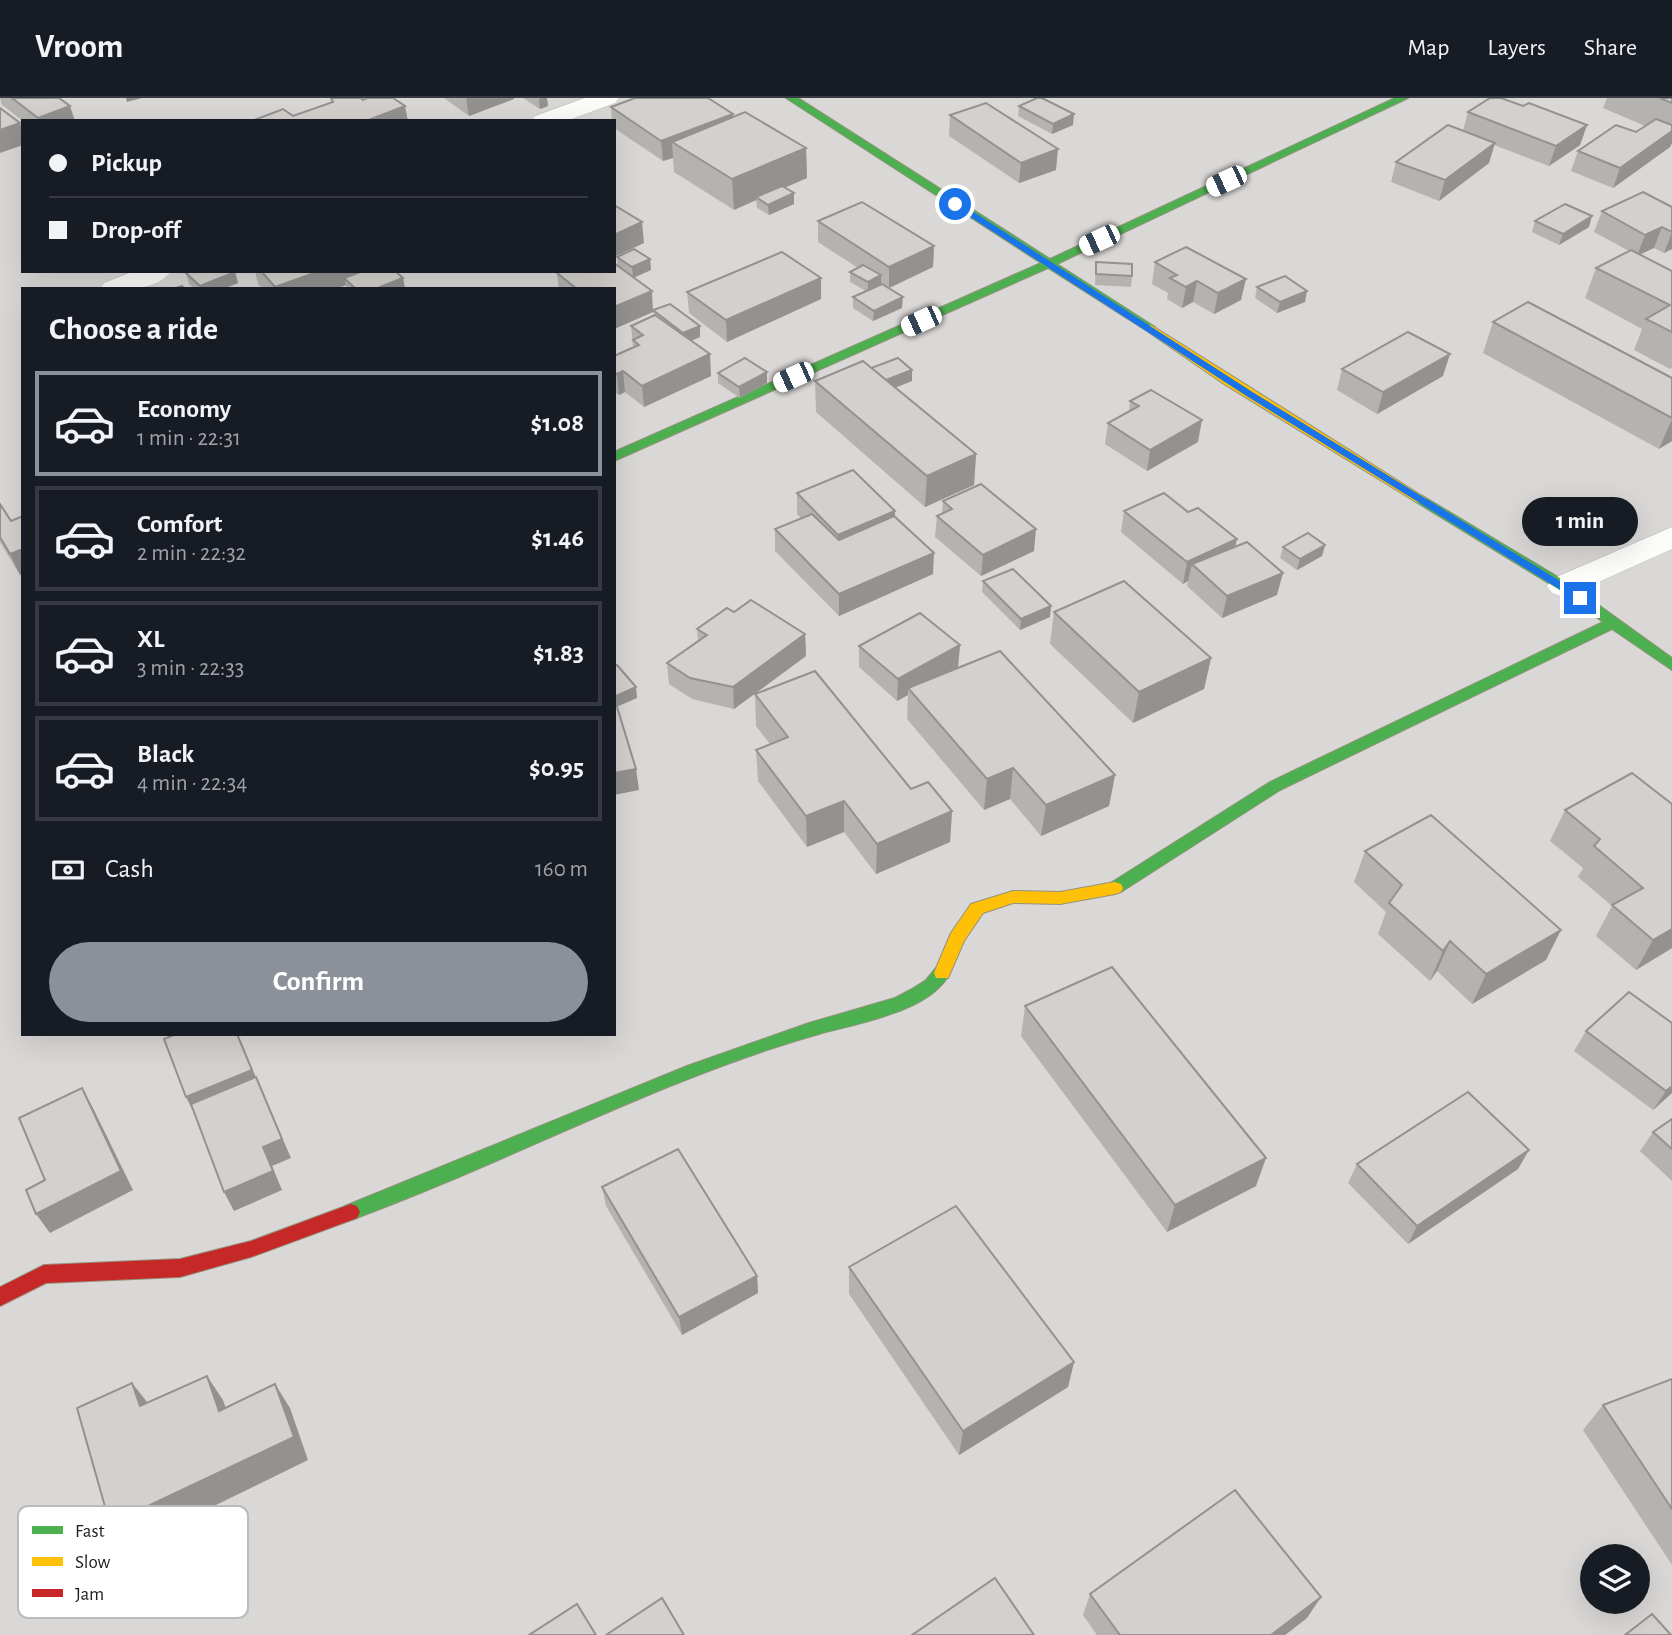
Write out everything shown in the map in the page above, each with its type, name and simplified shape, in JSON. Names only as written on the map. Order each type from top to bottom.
[{"type":"street","points":[[549,119],[607,98]]},
{"type":"street","points":[[791,98],[1321,439],[1563,586],[1672,665]]},
{"type":"street","points":[[616,456],[1048,264],[1402,98]]},
{"type":"street","points":[[118,287],[153,273]]},
{"type":"street","points":[[1563,586],[1672,537]]},
{"type":"street","points":[[0,1297],[44,1274],[180,1268],[251,1249],[439,1180],[736,1053],[918,996],[941,976],[957,938],[977,908],[1013,897],[1060,898],[1110,891],[1275,786],[1615,622]]},
{"type":"shaded area","points":[[0,98],[1672,98],[1672,1635],[0,1635]]},
{"type":"building","points":[[12,98],[59,98],[70,106],[38,118]]},
{"type":"building","points":[[331,98],[393,98],[405,106],[371,119],[257,119],[283,109],[293,116],[333,102]]},
{"type":"building","points":[[635,98],[708,98],[733,114],[661,141],[611,107]]},
{"type":"building","points":[[1037,98],[1074,114],[1053,124],[1019,106]]},
{"type":"building","points":[[1490,98],[1501,98],[1523,106],[1529,103],[1587,125],[1556,146],[1468,112]]},
{"type":"building","points":[[986,103],[1058,149],[1021,163],[950,115]]},
{"type":"building","points":[[0,108],[20,123],[0,130]]},
{"type":"building","points":[[745,112],[806,148],[732,179],[672,142]]},
{"type":"building","points":[[1656,119],[1672,125],[1672,131],[1620,168],[1578,151],[1616,125],[1636,132]]},
{"type":"building","points":[[1448,125],[1495,143],[1445,180],[1396,162]]},
{"type":"building","points":[[782,186],[794,193],[768,205],[756,197]]},
{"type":"building","points":[[1643,192],[1672,207],[1672,232],[1662,227],[1645,235],[1602,211]]},
{"type":"building","points":[[862,202],[934,246],[889,267],[818,221]]},
{"type":"building","points":[[1565,204],[1592,216],[1563,234],[1535,221]]},
{"type":"building","points":[[616,206],[642,222],[616,234]]},
{"type":"building","points":[[1186,247],[1246,279],[1218,293],[1197,281],[1186,287],[1170,278],[1177,275],[1155,262]]},
{"type":"building","points":[[634,249],[650,259],[632,267],[617,257]]},
{"type":"building","points":[[1631,250],[1672,271],[1672,332],[1646,319],[1670,305],[1596,268]]},
{"type":"building","points":[[782,252],[821,278],[726,320],[687,292]]},
{"type":"building","points":[[1096,262],[1132,264],[1132,276],[1096,274]]},
{"type":"building","points":[[616,264],[652,291],[616,306],[616,287],[574,287],[557,273],[616,273]]},
{"type":"building","points":[[863,265],[881,275],[868,282],[850,272]]},
{"type":"building","points":[[186,273],[232,273],[200,286]]},
{"type":"building","points":[[263,273],[314,273],[275,287]]},
{"type":"building","points":[[358,273],[397,273],[403,278],[380,287],[354,287],[344,278]]},
{"type":"building","points":[[1285,276],[1307,291],[1280,302],[1257,287]]},
{"type":"building","points":[[882,284],[903,297],[874,311],[853,297]]},
{"type":"building","points":[[1528,302],[1672,378],[1672,418],[1493,322]]},
{"type":"building","points":[[670,304],[700,326],[683,333],[653,310]]},
{"type":"building","points":[[655,315],[710,354],[642,386],[623,371],[616,373],[616,355],[639,345],[633,340],[643,335],[631,326]]},
{"type":"building","points":[[1408,332],[1450,354],[1383,392],[1342,369]]},
{"type":"building","points":[[745,358],[767,372],[739,387],[718,373]]},
{"type":"building","points":[[898,358],[912,370],[886,380],[871,368]]},
{"type":"building","points":[[863,361],[976,454],[927,476],[815,381]]},
{"type":"building","points":[[1151,390],[1202,420],[1150,450],[1108,423],[1139,406],[1130,401]]},
{"type":"building","points":[[853,470],[895,511],[838,535],[797,493]]},
{"type":"building","points":[[981,484],[1036,529],[983,555],[937,516],[952,509],[943,501]]},
{"type":"building","points":[[1164,493],[1188,512],[1198,508],[1237,539],[1187,562],[1124,511]]},
{"type":"building","points":[[1560,498],[1579,508],[1561,521],[1542,511]]},
{"type":"building","points":[[0,504],[11,521],[21,517],[21,550],[10,554],[0,537]]},
{"type":"building","points":[[812,514],[839,540],[894,516],[934,553],[839,594],[775,529]]},
{"type":"building","points":[[1308,533],[1325,545],[1300,559],[1283,547]]},
{"type":"building","points":[[1247,542],[1283,573],[1227,596],[1192,564]]},
{"type":"building","points":[[1013,569],[1051,606],[1021,619],[983,581]]},
{"type":"building","points":[[1124,581],[1211,658],[1139,692],[1054,612]]},
{"type":"building","points":[[751,600],[805,634],[733,687],[690,678],[667,663],[707,635],[697,629],[727,608],[734,612]]},
{"type":"building","points":[[920,613],[960,645],[898,679],[859,646]]},
{"type":"building","points":[[1000,651],[1115,775],[1046,805],[1013,768],[987,779],[908,688]]},
{"type":"building","points":[[616,665],[636,687],[616,696]]},
{"type":"building","points":[[815,671],[911,789],[928,782],[952,811],[877,844],[844,801],[806,816],[756,750],[788,737],[755,694]]},
{"type":"building","points":[[616,704],[636,769],[616,773]]},
{"type":"building","points":[[1632,773],[1672,804],[1672,929],[1653,940],[1612,905],[1643,888],[1594,846],[1600,839],[1565,810]]},
{"type":"building","points":[[1431,815],[1561,930],[1486,974],[1450,941],[1443,951],[1389,903],[1402,885],[1365,851]]},
{"type":"building","points":[[1112,967],[1266,1158],[1175,1205],[1025,1006]]},
{"type":"building","points":[[1629,992],[1672,1023],[1672,1086],[1666,1091],[1586,1031]]},
{"type":"building","points":[[171,1036],[238,1036],[252,1070],[186,1097],[164,1039]]},
{"type":"building","points":[[256,1077],[282,1139],[263,1147],[273,1171],[224,1192],[191,1104]]},
{"type":"building","points":[[82,1088],[121,1171],[36,1214],[26,1190],[45,1180],[19,1118]]},
{"type":"building","points":[[1468,1092],[1529,1150],[1417,1226],[1357,1164]]},
{"type":"building","points":[[1672,1119],[1672,1149],[1653,1132]]},
{"type":"building","points":[[678,1149],[757,1276],[679,1317],[602,1187]]},
{"type":"building","points":[[956,1206],[1074,1362],[963,1431],[849,1267]]},
{"type":"building","points":[[207,1376],[219,1411],[275,1384],[294,1437],[148,1506],[105,1506],[77,1408],[132,1383],[140,1406]]},
{"type":"building","points":[[1672,1379],[1672,1509],[1603,1405]]},
{"type":"building","points":[[1235,1490],[1321,1597],[1271,1635],[1120,1635],[1090,1594]]},
{"type":"building","points":[[995,1578],[1034,1635],[912,1635]]},
{"type":"building","points":[[662,1598],[684,1635],[606,1635]]},
{"type":"building","points":[[577,1604],[596,1635],[529,1635]]},
{"type":"building","points":[[1652,1614],[1671,1635],[1625,1635]]},
{"type":"traffic: fast","points":[[791,98],[1151,329]]},
{"type":"traffic: fast","points":[[616,456],[1048,264],[1403,98]]},
{"type":"traffic: fast","points":[[1421,499],[1563,586],[1672,665]]},
{"type":"traffic: fast","points":[[1115,888],[1275,786],[1614,622]]},
{"type":"traffic: fast","points":[[351,1212],[693,1071],[809,1030],[901,1003],[932,984],[942,973]]},
{"type":"traffic: slow","points":[[1151,329],[1228,381],[1421,499]]},
{"type":"traffic: slow","points":[[942,973],[957,938],[977,908],[1013,897],[1060,898],[1115,888]]},
{"type":"traffic: jam","points":[[0,1297],[44,1274],[180,1268],[251,1249],[351,1212]]},
{"type":"route","points":[[955,204],[1143,323],[1228,381],[1580,598]]}]
